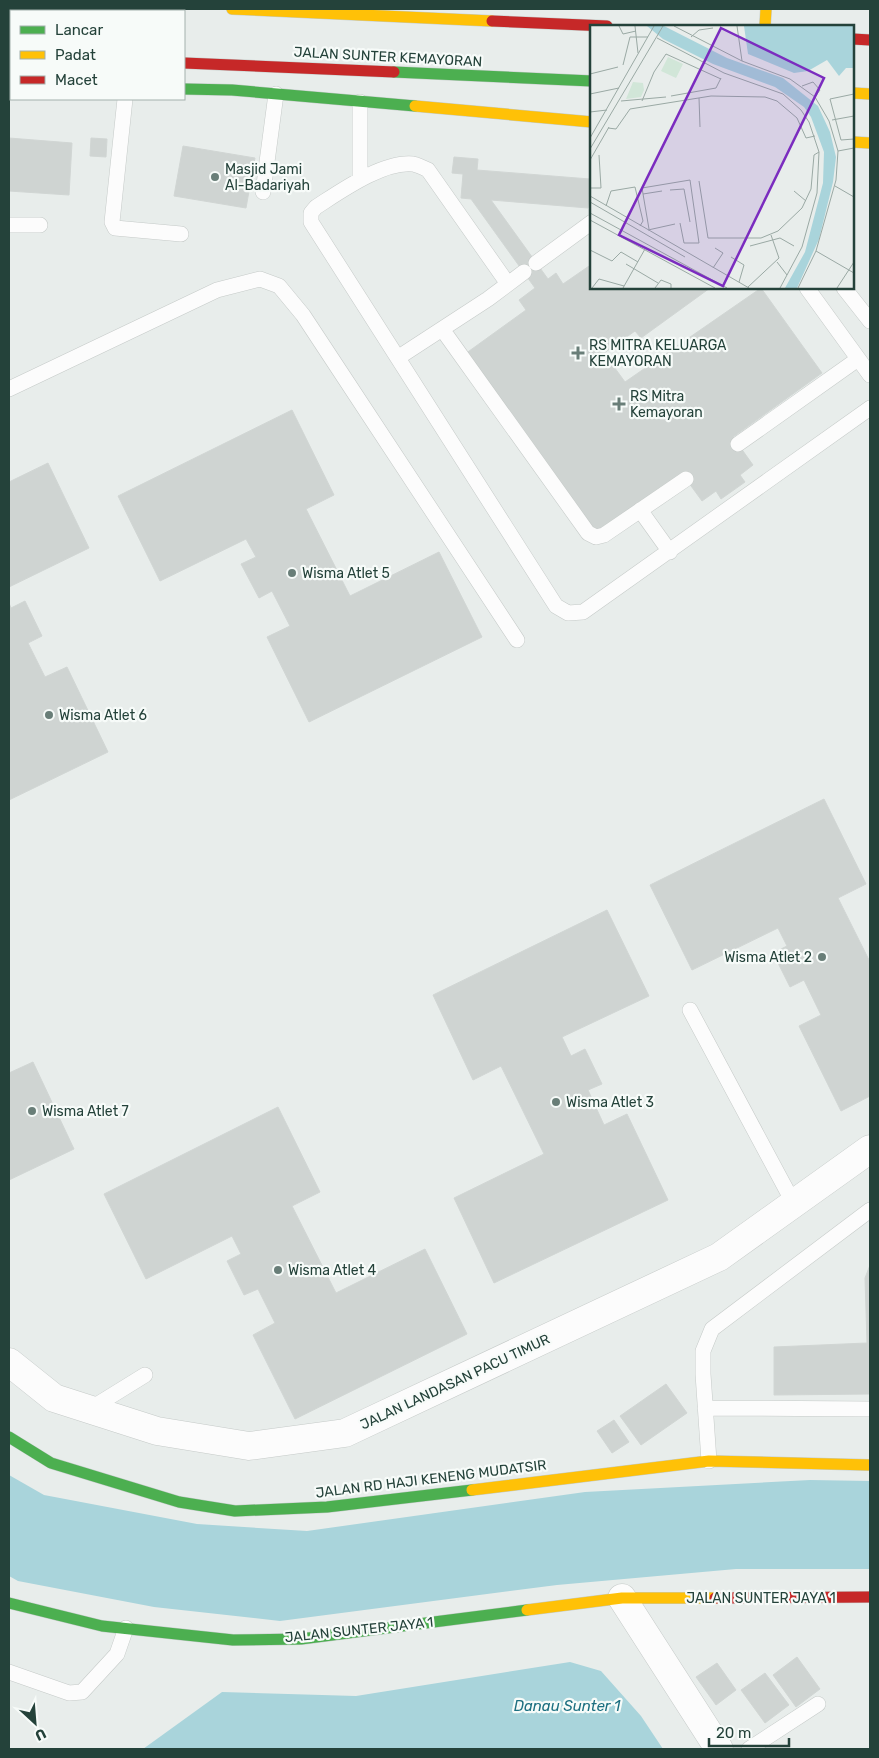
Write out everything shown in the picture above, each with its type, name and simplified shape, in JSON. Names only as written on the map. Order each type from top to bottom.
[{"type":"street","points":[[232,9],[590,25]]},
{"type":"street","points":[[765,25],[766,9]]},
{"type":"street","points":[[854,39],[870,40]]},
{"type":"street","name":"JALAN SUNTER KEMAYORAN","points":[[185,63],[232,63],[590,81]]},
{"type":"street","points":[[232,63],[232,90]]},
{"type":"street","points":[[185,88],[232,90],[590,122]]},
{"type":"street","points":[[854,93],[870,94]]},
{"type":"street","points":[[854,142],[870,143]]},
{"type":"street","name":"JALAN LANDASAN PACU TIMUR","points":[[9,1362],[54,1398],[158,1431],[249,1446],[345,1433],[719,1257],[870,1149]]},
{"type":"street","name":"JALAN RD HAJI KENENG MUDATSIR","points":[[9,1437],[51,1463],[179,1502],[234,1511],[327,1507],[709,1461],[870,1465]]},
{"type":"street","name":"JALAN SUNTER JAYA 1","points":[[9,1602],[24,1608],[102,1626],[233,1640],[301,1639],[622,1598],[870,1597]]},
{"type":"street","points":[[622,1598],[719,1749]]},
{"type":"lane","points":[[263,192],[276,94]]},
{"type":"lane","points":[[125,100],[112,222],[115,228],[181,234]]},
{"type":"lane","points":[[360,102],[360,178]]},
{"type":"lane","points":[[508,284],[428,170],[414,164],[398,166],[360,178],[316,207],[311,213],[310,222],[556,606],[568,613],[582,612],[670,552],[870,408]]},
{"type":"lane","points":[[398,357],[508,284],[590,223]]},
{"type":"lane","points":[[9,225],[40,225]]},
{"type":"lane","points":[[9,389],[217,290],[260,279],[279,286],[303,315],[517,640]]},
{"type":"lane","points":[[808,289],[870,375]]},
{"type":"lane","points":[[845,289],[870,321]]},
{"type":"lane","points":[[442,329],[588,533],[596,537],[604,535],[686,479]]},
{"type":"lane","points":[[738,444],[858,359]]},
{"type":"lane","points":[[640,510],[670,552]]},
{"type":"lane","points":[[690,1010],[794,1204]]},
{"type":"lane","points":[[709,1461],[703,1351],[712,1329],[870,1210]]},
{"type":"lane","points":[[90,1410],[145,1376]]},
{"type":"lane","points":[[705,1408],[870,1409]]},
{"type":"lane","points":[[9,1672],[69,1693],[82,1692],[117,1654],[126,1628]]},
{"type":"lane","points":[[750,1749],[818,1704]]},
{"type":"water","points":[[9,1475],[44,1495],[197,1524],[307,1531],[585,1492],[810,1480],[870,1481],[870,1569],[736,1569],[557,1585],[280,1621],[154,1607],[18,1581],[9,1576]]},
{"type":"water","name":"Danau Sunter 1","points":[[570,1662],[601,1671],[641,1716],[663,1749],[143,1749],[222,1692],[356,1696]]},
{"type":"building","points":[[9,138],[72,143],[69,195],[9,191]]},
{"type":"building","points":[[91,138],[107,139],[106,157],[90,156]]},
{"type":"building","name":"Masjid Jami Al-Badariyah","points":[[183,146],[255,158],[246,208],[174,196]]},
{"type":"building","points":[[454,157],[478,159],[477,170],[590,179],[588,208],[491,200],[548,279],[556,273],[563,284],[590,265],[590,289],[709,289],[641,338],[635,331],[604,353],[625,382],[762,289],[822,373],[733,437],[753,465],[740,475],[745,482],[721,499],[716,491],[702,501],[686,479],[595,535],[465,354],[526,310],[519,300],[535,288],[471,199],[461,198],[463,174],[452,173]]},
{"type":"building","name":"Wisma Atlet 5","points":[[292,410],[334,495],[306,509],[350,596],[439,552],[482,637],[309,722],[267,637],[290,626],[272,591],[259,598],[241,564],[256,557],[246,539],[160,581],[118,496]]},
{"type":"building","points":[[48,463],[89,548],[9,587],[9,482]]},
{"type":"building","name":"Wisma Atlet 6","points":[[25,601],[42,636],[28,643],[45,677],[67,667],[108,752],[9,800],[9,603],[11,608]]},
{"type":"building","name":"Wisma Atlet 2","points":[[824,799],[866,884],[838,898],[870,962],[870,1096],[841,1111],[799,1026],[821,1015],[804,980],[790,987],[773,953],[787,946],[778,928],[692,970],[650,885]]},
{"type":"building","name":"Wisma Atlet 3","points":[[607,910],[649,996],[562,1037],[571,1056],[585,1049],[602,1084],[588,1090],[604,1125],[627,1114],[668,1200],[494,1283],[454,1198],[544,1154],[501,1066],[473,1080],[433,995]]},
{"type":"building","name":"Wisma Atlet 7","points":[[33,1062],[74,1149],[9,1180],[9,1073]]},
{"type":"building","name":"Wisma Atlet 4","points":[[278,1107],[320,1192],[292,1206],[336,1293],[425,1249],[467,1334],[295,1419],[253,1335],[275,1323],[258,1289],[244,1295],[227,1261],[241,1254],[232,1236],[146,1279],[104,1194]]},
{"type":"building","points":[[870,1265],[870,1394],[774,1395],[774,1347],[867,1343],[865,1278]]},
{"type":"building","points":[[666,1384],[687,1413],[641,1445],[620,1416]]},
{"type":"building","points":[[614,1420],[629,1442],[612,1453],[597,1431]]},
{"type":"building","points":[[797,1657],[820,1689],[796,1707],[773,1675]]},
{"type":"building","points":[[717,1663],[736,1690],[716,1705],[696,1677]]},
{"type":"building","points":[[765,1673],[789,1705],[765,1723],[741,1690]]},
{"type":"traffic: fast","points":[[394,72],[590,81]]},
{"type":"traffic: fast","points":[[185,89],[232,90],[415,106]]},
{"type":"traffic: fast","points":[[9,1437],[51,1463],[179,1502],[235,1511],[327,1507],[472,1490]]},
{"type":"traffic: fast","points":[[9,1603],[102,1626],[233,1640],[301,1639],[527,1610]]},
{"type":"traffic: slow","points":[[232,9],[492,21]]},
{"type":"traffic: slow","points":[[765,25],[766,9]]},
{"type":"traffic: slow","points":[[854,93],[870,94]]},
{"type":"traffic: slow","points":[[415,106],[590,122]]},
{"type":"traffic: slow","points":[[854,142],[870,143]]},
{"type":"traffic: slow","points":[[472,1490],[709,1461],[870,1465]]},
{"type":"traffic: slow","points":[[527,1610],[622,1598],[715,1598]]},
{"type":"traffic: jam","points":[[492,21],[590,25]]},
{"type":"traffic: jam","points":[[854,39],[870,40]]},
{"type":"traffic: jam","points":[[185,63],[394,72]]},
{"type":"traffic: jam","points":[[715,1598],[870,1597]]},
{"type":"place","name":"Masjid Jami Al-Badariyah","points":[[215,177]]},
{"type":"place","name":"RS MITRA KELUARGA KEMAYORAN","points":[[578,353]]},
{"type":"place","name":"RS Mitra Kemayoran","points":[[619,404]]},
{"type":"place","name":"Wisma Atlet 5","points":[[292,573]]},
{"type":"place","name":"Wisma Atlet 6","points":[[49,715]]},
{"type":"place","name":"Wisma Atlet 2","points":[[822,957]]},
{"type":"place","name":"Wisma Atlet 3","points":[[556,1102]]},
{"type":"place","name":"Wisma Atlet 7","points":[[32,1111]]},
{"type":"place","name":"Wisma Atlet 4","points":[[278,1270]]}]
